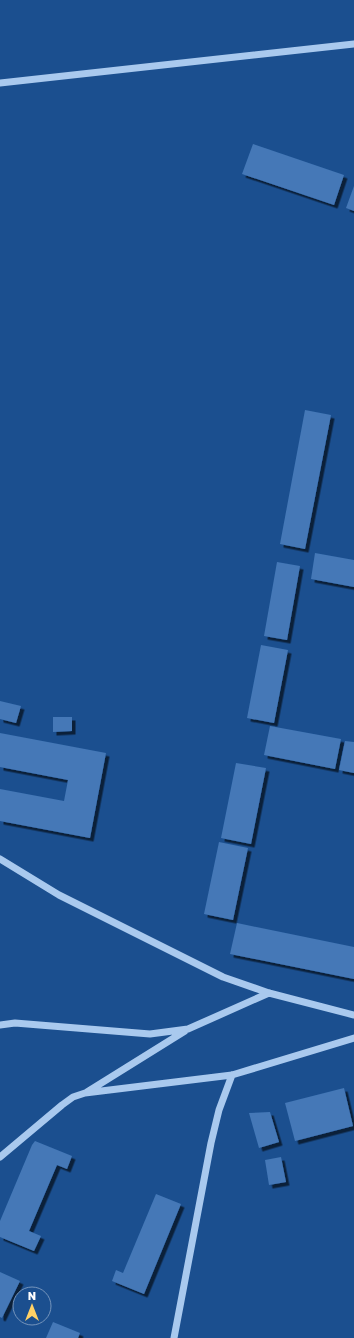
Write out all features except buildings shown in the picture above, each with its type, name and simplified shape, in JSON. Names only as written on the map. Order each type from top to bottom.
[{"type":"street","points":[[0,83],[354,44]]},
{"type":"street","points":[[0,859],[59,895],[223,977],[269,993],[354,1015]]},
{"type":"street","points":[[0,1157],[62,1105],[85,1093],[188,1029],[269,993]]},
{"type":"street","points":[[0,1025],[15,1023],[150,1034],[188,1029]]},
{"type":"street","points":[[85,1093],[232,1075],[354,1038]]},
{"type":"street","points":[[174,1338],[211,1143],[219,1110],[232,1075]]}]
